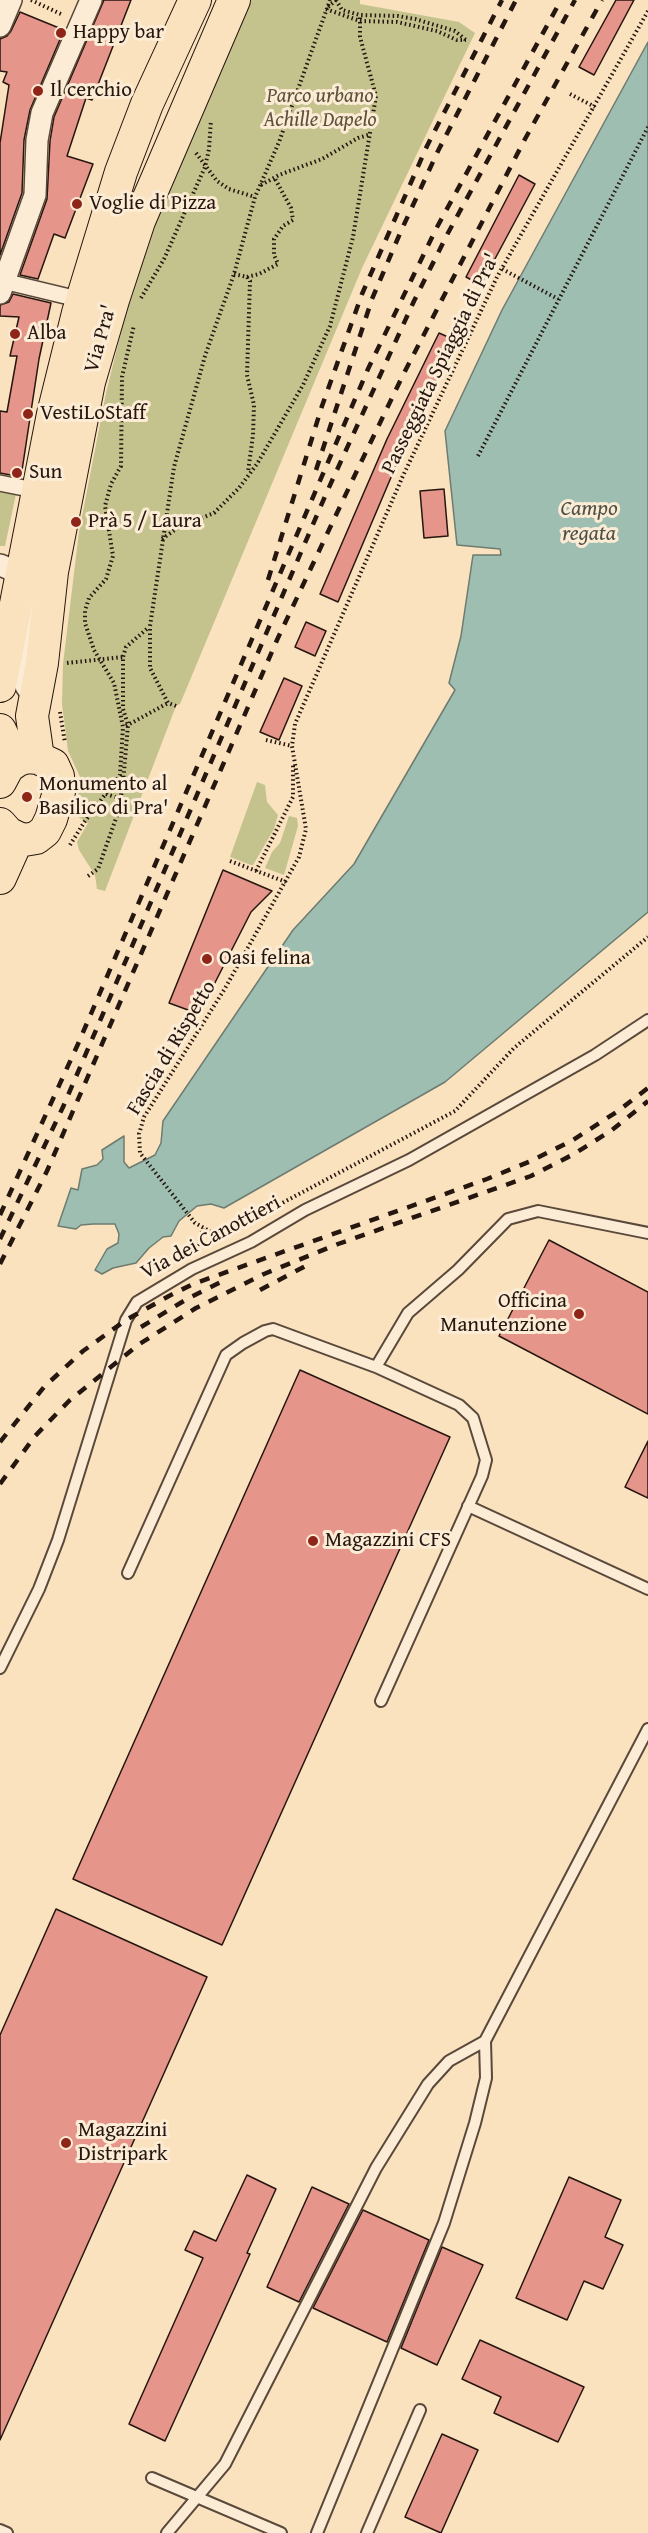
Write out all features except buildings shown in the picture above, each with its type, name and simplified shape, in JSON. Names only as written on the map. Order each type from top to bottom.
[{"type":"main road","name":"Via Pra'","points":[[0,686],[13,576],[39,491],[53,414],[82,300],[121,172],[147,104],[195,0]]},
{"type":"main road","name":"Via Pra'","points":[[30,763],[32,716],[47,702],[42,663],[52,572],[89,382],[139,221],[234,0]]},
{"type":"main road","points":[[0,730],[30,763],[53,765],[58,777],[56,804],[51,819],[42,834],[29,839],[9,831],[0,878]]},
{"type":"street","points":[[0,26],[11,0]]},
{"type":"street","points":[[82,300],[1,287],[35,195],[37,140],[42,113],[91,0]]},
{"type":"street","points":[[0,483],[39,491]]},
{"type":"street","name":"Via Pra'","points":[[13,576],[31,615],[24,677],[29,693],[47,702]]},
{"type":"lane","name":"Via dei Canottieri","points":[[0,1668],[39,1589],[58,1540],[126,1320],[137,1302],[192,1269],[251,1242],[305,1209],[428,1149],[595,1055],[648,1020]]},
{"type":"lane","points":[[376,1367],[408,1313],[458,1270],[508,1219],[538,1211],[648,1233]]},
{"type":"lane","points":[[128,1573],[226,1355],[243,1343],[273,1329],[376,1367],[459,1405],[473,1418],[486,1460],[482,1476],[381,1701]]},
{"type":"lane","points":[[468,1506],[648,1589]]},
{"type":"lane","points":[[316,2533],[444,2223],[486,2078],[485,2041],[648,1729]]},
{"type":"lane","points":[[167,2533],[225,2464],[376,2168],[428,2084],[449,2061],[485,2041]]},
{"type":"lane","points":[[367,2533],[420,2410]]},
{"type":"lane","points":[[152,2478],[280,2533]]},
{"type":"lane","points":[[0,2530],[7,2533]]},
{"type":"path","points":[[31,0],[82,24]]},
{"type":"path","points":[[168,703],[150,668],[150,626],[174,467],[205,356],[234,274],[255,196],[279,142],[330,0]]},
{"type":"path","points":[[336,0],[342,10],[360,15],[415,19],[455,31],[466,40],[457,40],[437,31],[397,22],[360,21],[326,9],[336,0]]},
{"type":"path","name":"Passeggiata Spiaggia di Pra'","points":[[292,746],[295,724],[402,478],[502,269],[648,11]]},
{"type":"path","points":[[162,539],[179,527],[214,513],[239,488],[257,464],[303,385],[330,326],[353,237],[376,96],[360,38],[360,15]]},
{"type":"path","points":[[570,94],[595,107]]},
{"type":"path","points":[[140,301],[164,259],[205,167],[213,113]]},
{"type":"path","points":[[478,456],[648,127]]},
{"type":"path","points":[[260,185],[274,177],[322,159],[368,135]]},
{"type":"path","points":[[195,151],[217,181],[229,189],[255,196]]},
{"type":"path","points":[[234,274],[247,277],[259,274],[278,264],[274,255],[274,239],[283,226],[293,220],[291,208],[274,177]]},
{"type":"path","points":[[502,269],[558,299]]},
{"type":"path","points":[[247,277],[250,280],[251,301],[247,375],[254,405],[248,473]]},
{"type":"path","points":[[72,826],[70,845],[84,821],[99,805],[120,775],[126,726],[114,683],[94,650],[85,623],[85,611],[89,598],[106,579],[113,556],[105,506],[111,484],[121,466],[122,377],[135,322]]},
{"type":"path","points":[[88,876],[98,869],[121,799],[126,726],[123,708],[123,657],[126,647],[150,626]]},
{"type":"path","points":[[60,664],[123,657]]},
{"type":"path","points":[[30,763],[47,702]]},
{"type":"path","points":[[126,726],[168,703],[177,706]]},
{"type":"path","points":[[266,740],[292,746]]},
{"type":"path","name":"Fascia di Rispetto","points":[[292,746],[306,829],[299,857],[224,990],[144,1117],[140,1134],[140,1153],[195,1223],[215,1234],[239,1226],[455,1111],[514,1048],[648,937]]},
{"type":"path","points":[[256,871],[293,797],[294,755]]},
{"type":"path","points":[[106,794],[121,799]]},
{"type":"path","points":[[230,861],[286,882]]},
{"type":"green space","name":"Parco urbano Achille Dapelo","points":[[250,0],[360,0],[360,4],[459,22],[475,33],[362,268],[180,704],[176,706],[105,891],[97,889],[95,875],[79,850],[77,842],[88,823],[75,815],[81,779],[68,751],[62,704],[63,664],[79,532],[106,393],[128,304],[161,197]]},
{"type":"green space","points":[[0,489],[16,494],[5,546],[0,546]]},
{"type":"green space","points":[[257,782],[265,785],[267,802],[278,815],[274,829],[251,865],[230,857]]},
{"type":"green space","points":[[289,816],[297,818],[298,826],[284,875],[265,868],[272,852],[280,843]]},
{"type":"water","name":"Campo regata","points":[[648,42],[648,912],[445,1082],[224,1208],[211,1204],[197,1206],[179,1221],[171,1236],[163,1237],[136,1263],[113,1268],[102,1274],[95,1270],[107,1249],[118,1243],[119,1234],[115,1224],[81,1225],[76,1229],[58,1226],[71,1188],[78,1190],[82,1169],[97,1165],[103,1159],[102,1150],[124,1136],[124,1162],[129,1168],[155,1155],[161,1143],[163,1121],[293,930],[354,864],[455,690],[449,683],[461,636],[473,555],[501,555],[500,549],[457,545],[445,431],[502,310]]},
{"type":"railway","points":[[268,580],[322,406],[362,294],[427,146],[502,0]]},
{"type":"railway","points":[[316,470],[372,299],[438,151],[516,0]]},
{"type":"railway","points":[[0,1215],[78,1044],[368,369],[436,229],[561,0]]},
{"type":"railway","points":[[0,1239],[63,1107],[326,494],[414,301],[448,233],[575,0]]},
{"type":"railway","points":[[0,1264],[47,1171],[277,640],[353,479],[403,375],[525,139],[602,0]]},
{"type":"railway","points":[[0,1442],[44,1387],[83,1351],[126,1320],[169,1296],[193,1284],[487,1179],[531,1161],[573,1140],[618,1111],[648,1088]]},
{"type":"railway","points":[[0,1484],[35,1436],[69,1401],[138,1345],[196,1308],[264,1274],[338,1244],[531,1176],[574,1154],[612,1130],[648,1101]]},
{"type":"railway","points":[[260,1290],[313,1262]]},
{"type":"railway","points":[[141,1327],[187,1299],[225,1280]]},
{"type":"place","name":"Happy bar","points":[[61,33]]},
{"type":"place","name":"Il cerchio","points":[[38,91]]},
{"type":"place","name":"Voglie di Pizza","points":[[77,204]]},
{"type":"place","name":"Alba","points":[[15,334]]},
{"type":"place","name":"VestiLoStaff","points":[[28,414]]},
{"type":"place","name":"Sun","points":[[17,473]]},
{"type":"place","name":"Prà 5 / Laura","points":[[76,522]]},
{"type":"place","name":"Monumento al Basilico di Pra'","points":[[27,797]]},
{"type":"place","name":"Oasi felina","points":[[207,959]]},
{"type":"place","name":"Officina Manutenzione","points":[[579,1314]]},
{"type":"place","name":"Magazzini CFS","points":[[313,1541]]},
{"type":"place","name":"Magazzini Distripark","points":[[66,2143]]}]
